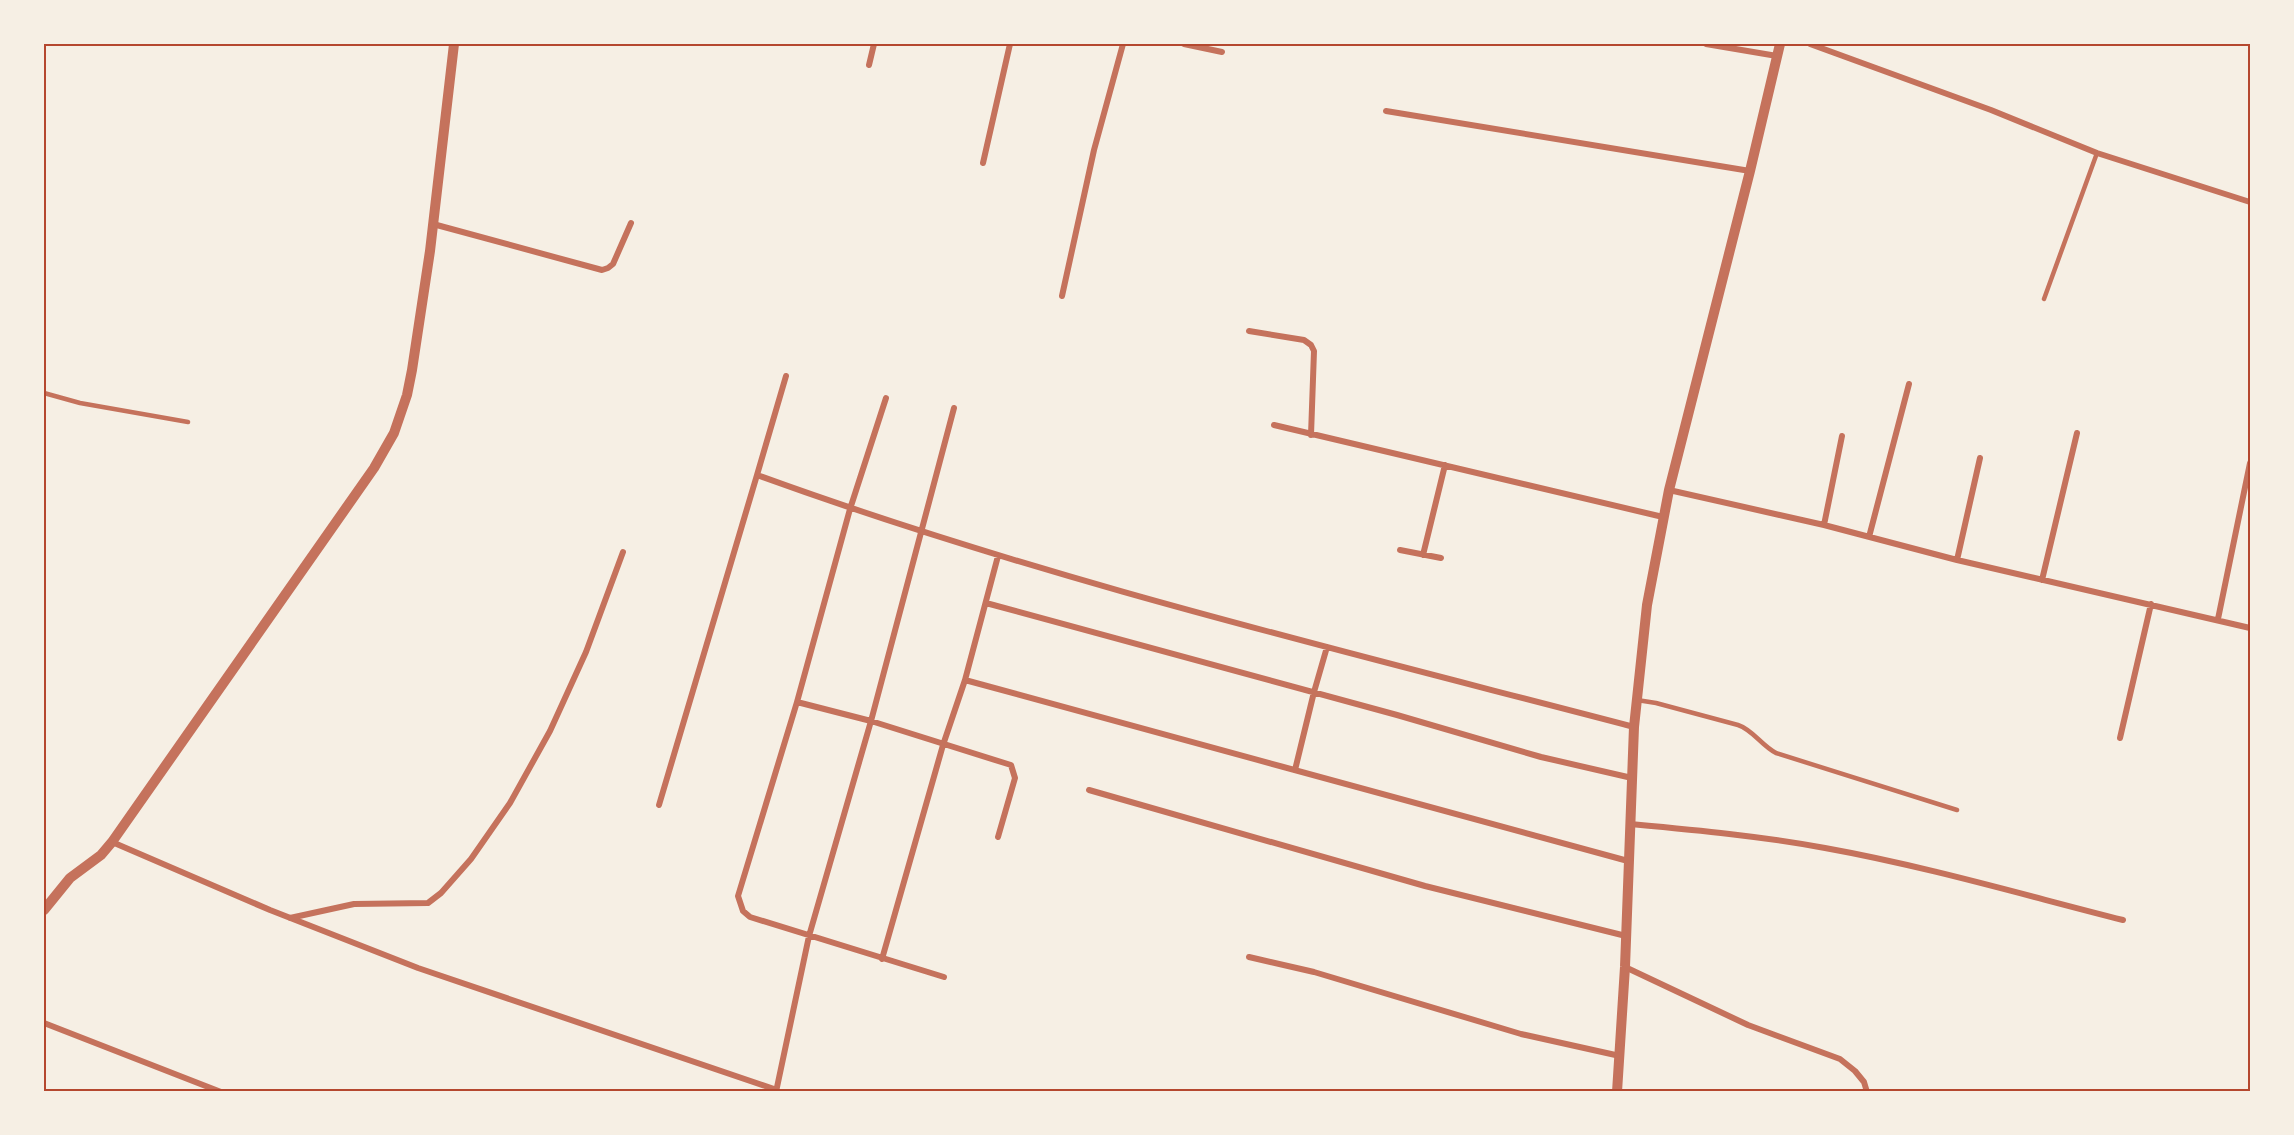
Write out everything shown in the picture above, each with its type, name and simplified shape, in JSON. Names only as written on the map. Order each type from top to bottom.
[{"type":"street","points":[[44,910],[70,878],[101,855],[112,842],[374,468],[393,433],[409,387],[434,224],[454,44]]},
{"type":"street","points":[[869,65],[874,44]]},
{"type":"street","points":[[983,163],[1010,44]]},
{"type":"street","points":[[1062,296],[1094,150],[1123,44]]},
{"type":"street","points":[[1184,44],[1222,52]]},
{"type":"street","points":[[1706,44],[1777,56]]},
{"type":"street","points":[[1617,1092],[1625,967],[1634,727],[1647,605],[1663,517],[1780,44]]},
{"type":"street","points":[[1810,44],[1991,110],[2097,153],[2250,202]]},
{"type":"street","points":[[1386,111],[1750,171]]},
{"type":"street","points":[[434,224],[602,270],[613,264],[631,223]]},
{"type":"street","points":[[1249,331],[1304,340],[1311,345],[1314,351],[1311,435]]},
{"type":"street","points":[[659,805],[786,376]]},
{"type":"street","points":[[1869,537],[1909,384]]},
{"type":"street","points":[[886,398],[850,509],[798,702],[738,896],[744,911],[750,917],[944,977]]},
{"type":"street","points":[[112,842],[290,918],[418,968],[776,1091],[808,936],[871,721],[954,408]]},
{"type":"street","points":[[1274,425],[1663,517]]},
{"type":"street","points":[[2042,580],[2077,433]]},
{"type":"street","points":[[1824,525],[1842,436]]},
{"type":"street","points":[[1957,560],[1980,458]]},
{"type":"street","points":[[2218,619],[2250,464]]},
{"type":"street","points":[[1424,555],[1445,465]]},
{"type":"street","points":[[757,475],[850,509],[998,556],[1327,647],[1634,727]]},
{"type":"street","points":[[1670,490],[2250,628]]},
{"type":"street","points":[[1400,550],[1441,558]]},
{"type":"street","points":[[290,918],[354,904],[428,903],[441,893],[471,860],[510,802],[550,730],[586,652],[623,552]]},
{"type":"street","points":[[882,959],[943,745],[965,680],[998,556]]},
{"type":"street","points":[[986,603],[1314,692],[1541,757],[1632,778]]},
{"type":"street","points":[[2120,738],[2151,604]]},
{"type":"street","points":[[1295,770],[1327,647]]},
{"type":"street","points":[[965,680],[1628,861]]},
{"type":"street","points":[[798,702],[871,721],[1011,765],[1015,778],[998,837]]},
{"type":"street","points":[[1089,790],[1414,883],[1626,936]]},
{"type":"street","points":[[1630,824],[1738,834],[1826,848],[1901,864],[2123,920]]},
{"type":"street","points":[[1249,957],[1336,978],[1521,1034],[1620,1056]]},
{"type":"street","points":[[1625,967],[1748,1025],[1839,1059],[1855,1071],[1864,1082],[1867,1092]]},
{"type":"street","points":[[44,1023],[221,1092]]},
{"type":"lane","points":[[2044,299],[2097,153]]},
{"type":"lane","points":[[44,393],[80,403],[188,422]]},
{"type":"lane","points":[[1637,700],[1737,725],[1749,730],[1761,744],[1776,753],[1958,810]]}]
